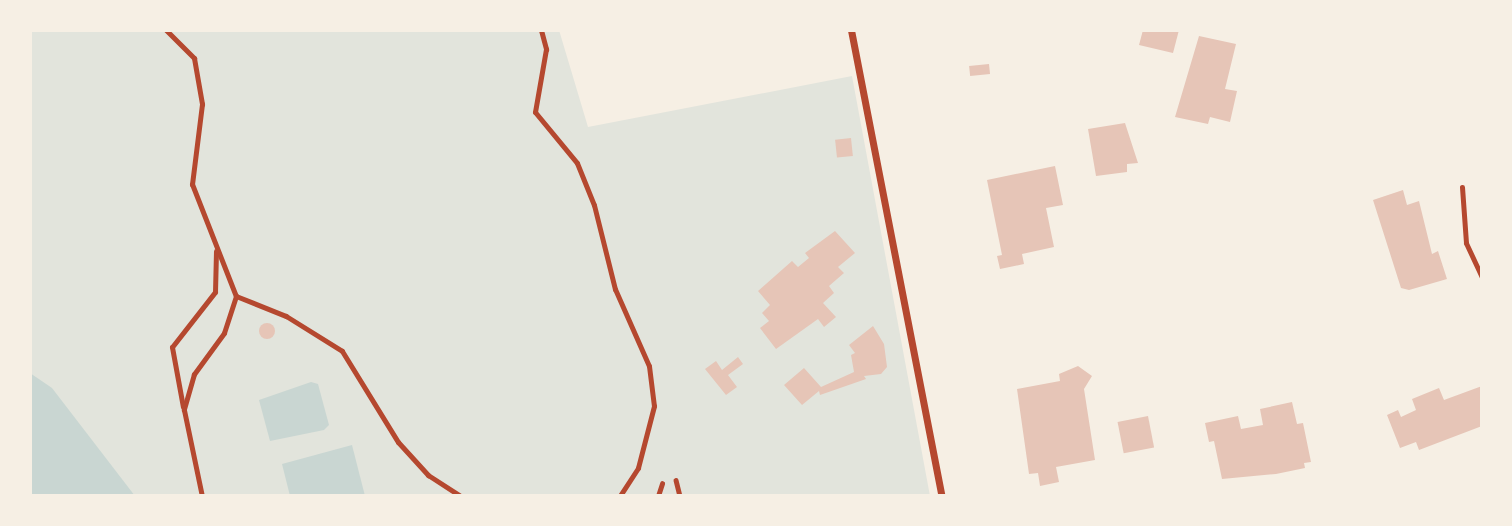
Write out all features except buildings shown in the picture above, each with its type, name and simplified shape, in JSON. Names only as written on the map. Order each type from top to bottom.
[{"type":"street","points":[[852,30],[942,496]]},
{"type":"lane","points":[[166,30],[194,58],[202,104],[192,184],[236,296],[224,334],[194,374],[184,410]]},
{"type":"lane","points":[[541,30],[546,49],[535,112],[577,163],[594,205],[615,289],[649,366],[654,406],[638,468],[620,496]]},
{"type":"lane","points":[[1462,187],[1466,243],[1482,277]]},
{"type":"lane","points":[[202,496],[172,347],[215,292],[219,268],[215,243]]},
{"type":"lane","points":[[236,296],[286,316],[341,351],[398,442],[428,475],[460,496]]},
{"type":"path","points":[[676,480],[680,496]]},
{"type":"path","points":[[658,496],[662,484]]},
{"type":"shaded area","points":[[30,30],[559,30],[588,127],[852,76],[930,496],[30,496]]},
{"type":"shaded area","points":[[30,373],[52,388],[135,496],[30,496]]},
{"type":"shaded area","points":[[311,382],[318,384],[329,425],[324,430],[270,441],[259,400]]},
{"type":"shaded area","points":[[352,445],[365,496],[290,496],[282,464]]}]
